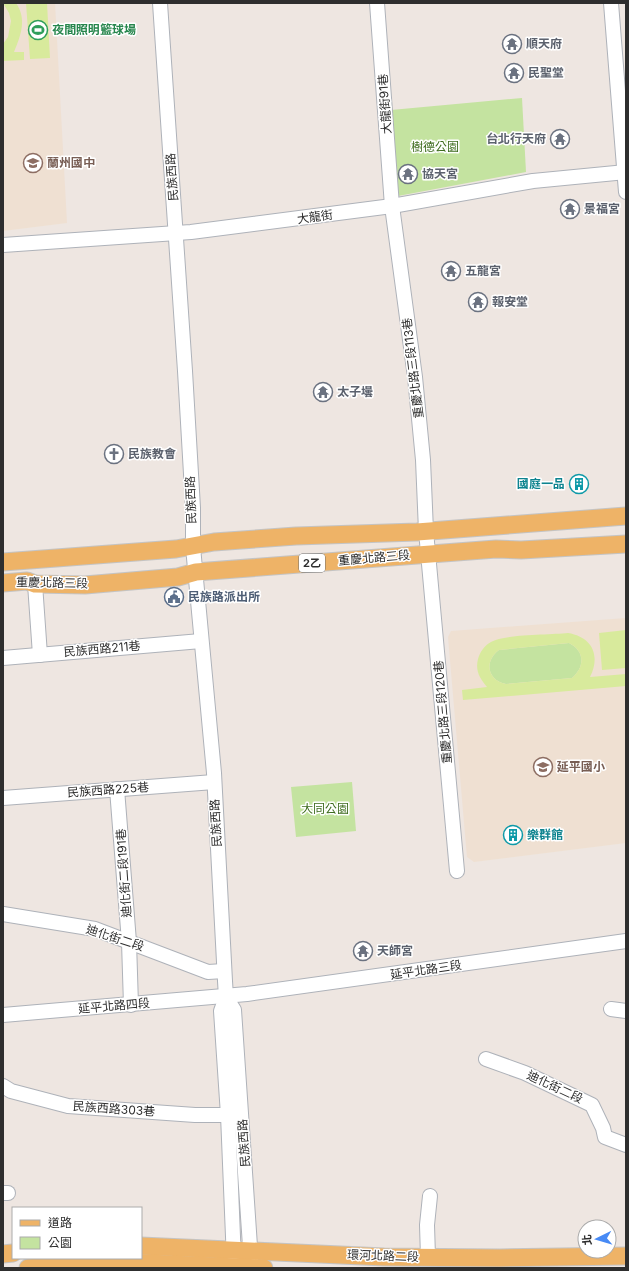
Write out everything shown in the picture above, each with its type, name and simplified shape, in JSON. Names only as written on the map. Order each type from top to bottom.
[{"type":"main road","name":"重慶北路三段","points":[[3,562],[193,547],[225,541],[426,531],[626,516]]},
{"type":"main road","name":"重慶北路三段","points":[[3,583],[27,581],[35,584],[85,585],[178,577],[196,572],[429,553],[626,544]]},
{"type":"main road","name":"環河北路二段","points":[[142,1246],[239,1256],[257,1268]]},
{"type":"main road","name":"環河北路二段","points":[[28,1268],[101,1261],[239,1256],[626,1256]]},
{"type":"street","name":"民族西路","points":[[160,3],[193,508],[193,547],[214,782],[226,997],[221,1011],[239,1256]]},
{"type":"street","name":"大龍街91巷","points":[[377,3],[392,206]]},
{"type":"street","points":[[612,3],[626,192]]},
{"type":"street","name":"大龍街","points":[[3,245],[80,238],[175,234],[392,206],[533,181],[625,172]]},
{"type":"street","name":"重慶北路三段113巷","points":[[392,206],[415,377],[423,460],[426,531],[429,553]]},
{"type":"street","name":"重慶北路三段120巷","points":[[429,553],[457,871]]},
{"type":"street","points":[[35,584],[40,655]]},
{"type":"street","name":"民族西路211巷","points":[[3,658],[201,641]]},
{"type":"street","name":"民族西路225巷","points":[[3,798],[214,782]]},
{"type":"street","name":"迪化街二段191巷","points":[[117,789],[129,942],[131,1005]]},
{"type":"street","name":"迪化街二段","points":[[3,914],[95,929],[208,972],[224,971]]},
{"type":"street","name":"延平北路三段","points":[[226,997],[626,941]]},
{"type":"street","name":"民族西路","points":[[226,997],[234,1010],[239,1256]]},
{"type":"street","name":"延平北路四段","points":[[3,1015],[226,997]]},
{"type":"street","points":[[611,1009],[626,1011]]},
{"type":"street","name":"迪化街二段","points":[[486,1059],[525,1072],[592,1104],[603,1128],[605,1137],[626,1145]]},
{"type":"street","name":"民族西路303巷","points":[[7,1089],[68,1106],[195,1115],[228,1115]]},
{"type":"street","points":[[428,1257],[427,1225],[430,1196]]},
{"type":"shaded area","name":"蘭州國中","points":[[3,3],[55,3],[67,223],[3,231]]},
{"type":"shaded area","name":"延平國小","points":[[626,618],[626,843],[474,862],[467,857],[448,637],[451,631]]},
{"type":"green space","points":[[3,3],[16,3],[19,9],[22,27],[14,52],[24,52],[24,60],[3,61],[3,44],[8,37],[11,21],[9,13]]},
{"type":"green space","name":"夜間照明籃球場","points":[[26,3],[47,3],[50,58],[30,59]]},
{"type":"green space","name":"樹德公園","points":[[522,98],[526,172],[398,196],[391,110]]},
{"type":"green space","points":[[626,630],[626,668],[602,670],[599,633]]},
{"type":"green space","points":[[568,633],[583,638],[592,648],[595,661],[590,677],[626,674],[626,686],[463,700],[462,690],[487,687],[479,674],[477,663],[484,647],[491,642],[497,639],[528,635]],"holes":[[[569,643],[574,646],[580,655],[581,664],[576,674],[572,678],[506,684],[495,679],[491,674],[491,659],[499,650]]]},
{"type":"green space","points":[[569,643],[578,650],[581,659],[579,669],[572,678],[506,684],[495,679],[491,674],[491,659],[499,650]]},
{"type":"green space","name":"大同公園","points":[[352,782],[356,831],[296,837],[291,787]]},
{"type":"place","name":"夜間照明籃球場","points":[[38,30]]},
{"type":"place","name":"順天府","points":[[512,44]]},
{"type":"place","name":"民聖堂","points":[[514,73]]},
{"type":"place","name":"台北行天府","points":[[560,139]]},
{"type":"place","name":"蘭州國中","points":[[33,163]]},
{"type":"place","name":"協天宮","points":[[408,174]]},
{"type":"place","name":"景福宮","points":[[570,209]]},
{"type":"place","name":"五龍宮","points":[[451,271]]},
{"type":"place","name":"報安堂","points":[[478,302]]},
{"type":"place","name":"太子壜","points":[[323,392]]},
{"type":"place","name":"民族教會","points":[[114,454]]},
{"type":"place","name":"國庭一品","points":[[579,484]]},
{"type":"place","name":"民族路派出所","points":[[174,597]]},
{"type":"place","name":"延平國小","points":[[543,767]]},
{"type":"place","name":"樂群館","points":[[513,835]]},
{"type":"place","name":"天師宮","points":[[363,951]]}]
